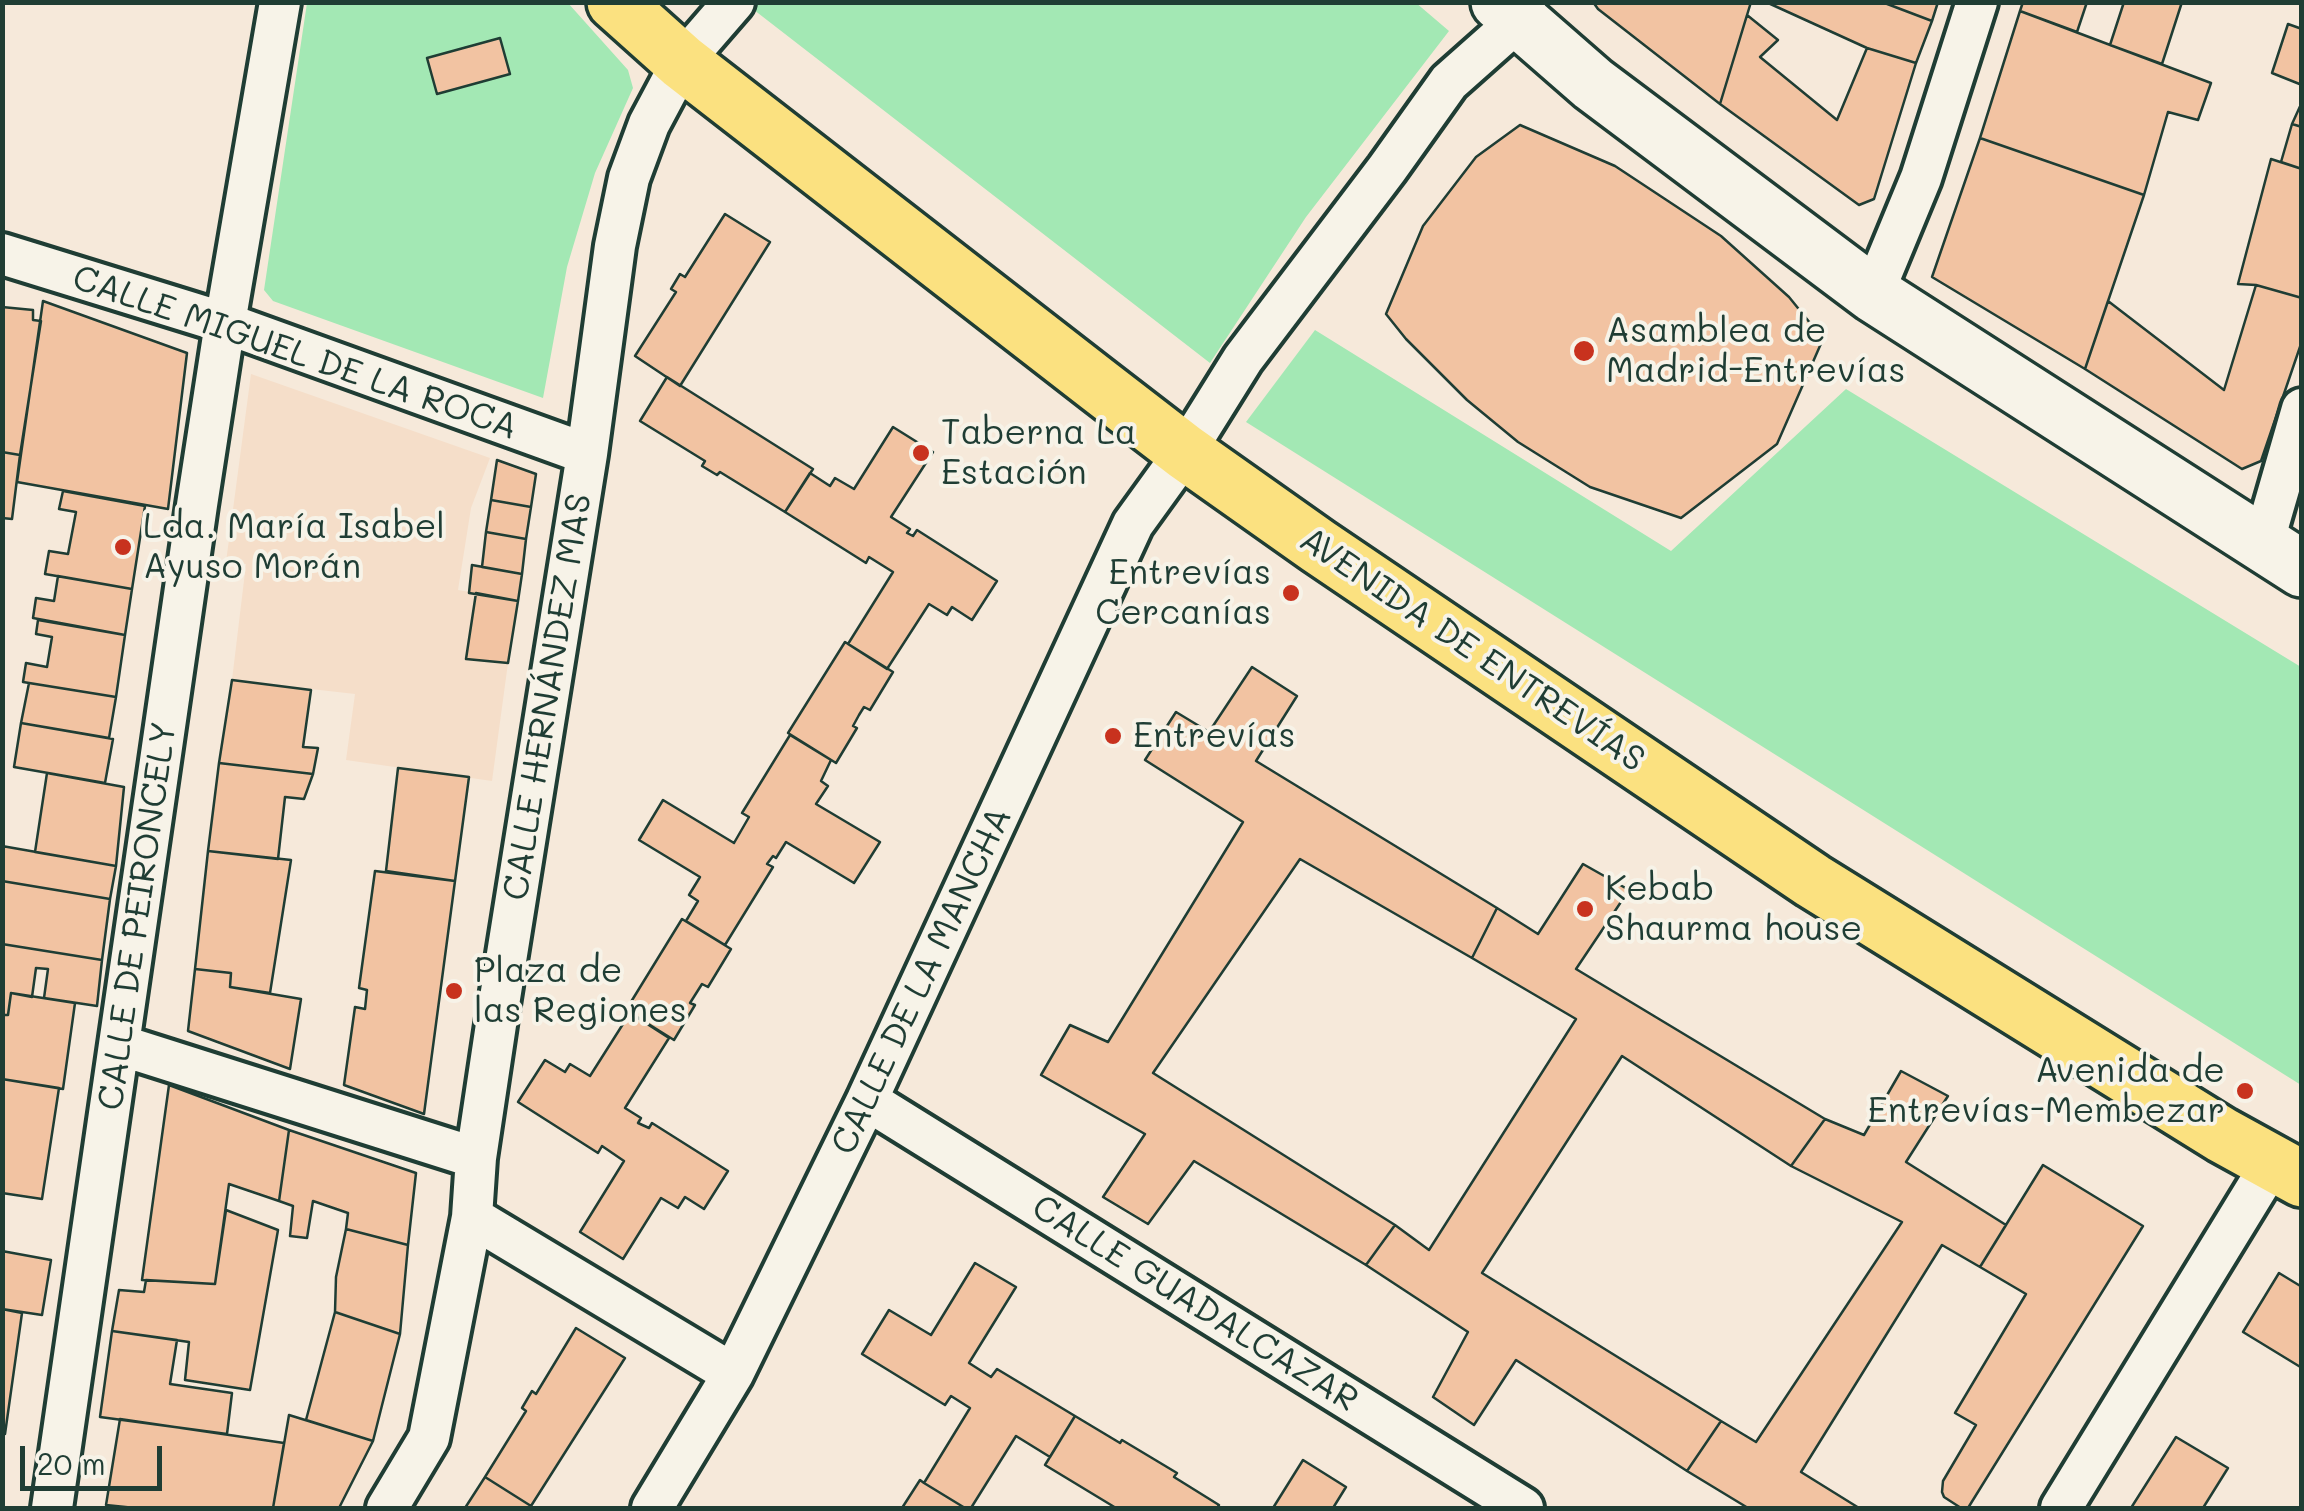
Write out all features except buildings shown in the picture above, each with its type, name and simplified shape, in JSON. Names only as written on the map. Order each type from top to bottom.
[{"type":"main road","name":"AVENIDA DE ENTREVÍAS","points":[[615,2],[682,62],[1186,452],[1335,557],[1812,881],[2222,1135],[2287,1171]]},
{"type":"street","name":"CALLE DE PEIRONCELY","points":[[52,1508],[197,505],[280,2]]},
{"type":"street","name":"CALLE HERNÁNDEZ MAS","points":[[387,1508],[429,1438],[472,1217],[476,1158],[588,454],[615,246],[629,178],[649,124],[682,62],[734,2]]},
{"type":"street","points":[[1873,294],[1921,178],[1977,2]]},
{"type":"street","points":[[1515,8],[1593,84],[1873,294],[2282,556],[2302,409]]},
{"type":"street","name":"CALLE DE LA MANCHA","points":[[652,1508],[733,1374],[867,1100],[1133,524],[1186,452],[1243,358],[1448,82],[1515,8]]},
{"type":"street","name":"CALLE MIGUEL DE LA ROCA","points":[[2,254],[225,324],[588,454]]},
{"type":"street","points":[[120,1045],[476,1158]]},
{"type":"street","name":"CALLE GUADALCAZAR","points":[[867,1100],[1523,1508]]},
{"type":"street","points":[[2060,1508],[2287,1171]]},
{"type":"street","points":[[472,1217],[733,1374]]},
{"type":"shaded area","points":[[251,374],[490,458],[471,508],[458,590],[476,593],[466,658],[508,663],[492,781],[346,760],[355,694],[232,680],[246,564],[226,562]]},
{"type":"green space","points":[[1415,2],[1449,31],[1306,217],[1210,363],[745,3]]},
{"type":"green space","points":[[307,3],[568,3],[628,70],[633,88],[595,173],[567,267],[543,398],[273,301],[264,290]]},
{"type":"green space","points":[[1315,330],[1671,551],[1846,389],[2301,667],[2301,1085],[1246,422]]},
{"type":"place","name":"Asamblea de Madrid-Entrevías","points":[[1584,351]]},
{"type":"place","name":"Taberna La Estación","points":[[921,453]]},
{"type":"place","name":"Lda. María Isabel Ayuso Morán","points":[[123,547]]},
{"type":"place","name":"Entrevías Cercanías","points":[[1291,593]]},
{"type":"place","name":"Entrevías","points":[[1113,736]]},
{"type":"place","name":"Kebab Shaurma house","points":[[1585,909]]},
{"type":"place","name":"Plaza de las Regiones","points":[[454,991]]},
{"type":"place","name":"Avenida de Entrevías-Membezar","points":[[2245,1091]]}]
